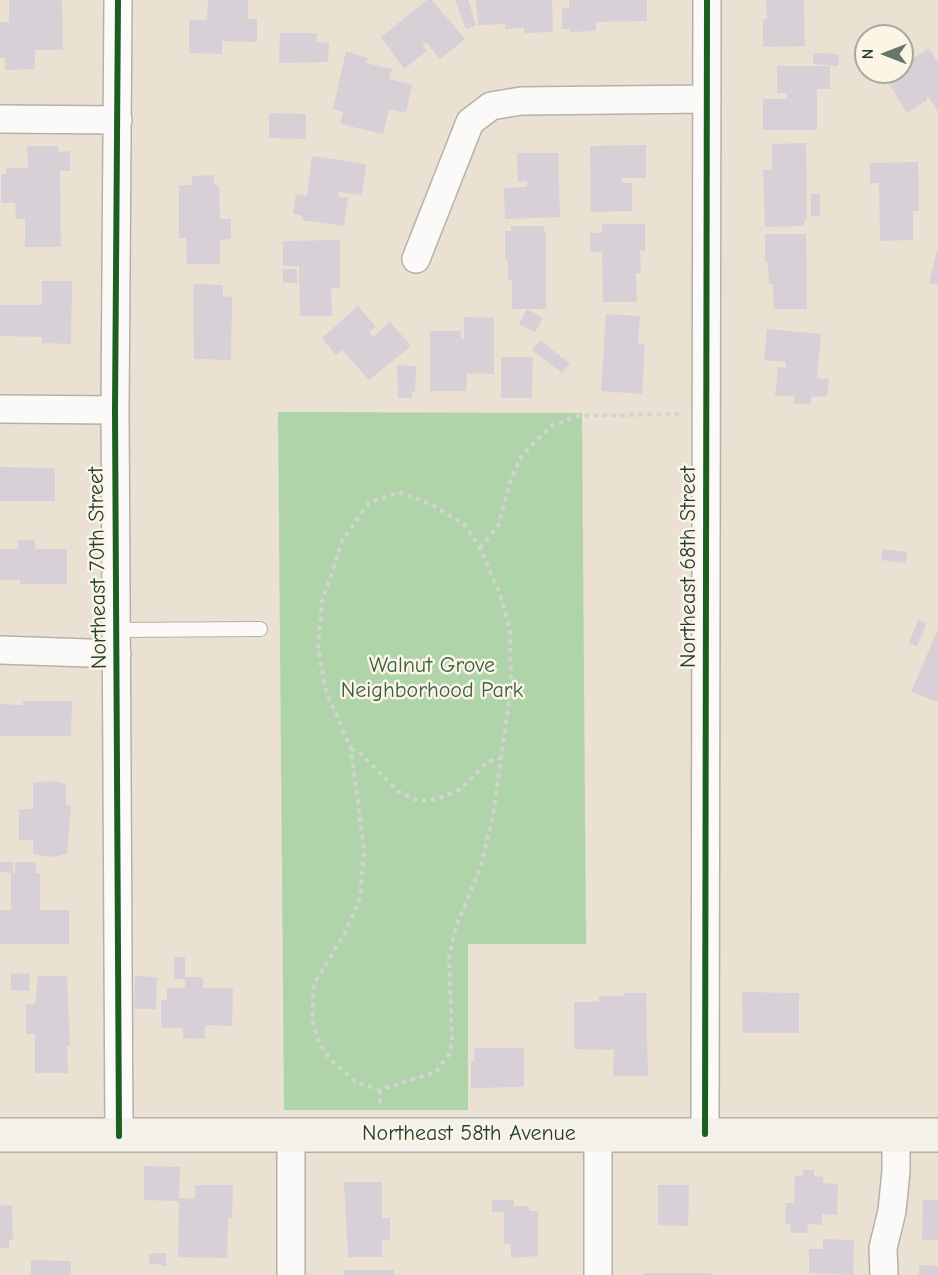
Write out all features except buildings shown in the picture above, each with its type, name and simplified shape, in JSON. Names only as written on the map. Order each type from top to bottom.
[{"type":"street","name":"Northeast 70th Street","points":[[118,0],[115,410],[119,1136]]},
{"type":"street","name":"Northeast 68th Street","points":[[705,1134],[707,0]]},
{"type":"street","points":[[416,259],[470,122],[491,106],[521,101],[707,99]]},
{"type":"street","points":[[0,119],[118,120]]},
{"type":"street","points":[[0,409],[115,410]]},
{"type":"street","points":[[0,650],[117,642]]},
{"type":"street","points":[[598,1134],[598,1275]]},
{"type":"street","name":"Northeast 58th Avenue","points":[[0,1135],[938,1136]]},
{"type":"street","points":[[291,1135],[291,1275]]},
{"type":"street","points":[[884,1275],[884,1248],[892,1211],[896,1171],[896,1136]]},
{"type":"lane","points":[[117,642],[260,629]]},
{"type":"path","points":[[480,548],[498,526],[511,479],[522,455],[551,426],[578,416],[684,414]]},
{"type":"path","points":[[399,492],[432,505],[464,525],[480,548],[500,594],[510,630],[511,688],[499,759],[493,815],[481,866],[456,927],[449,956],[452,1040],[449,1054],[436,1072],[380,1090],[357,1082],[331,1060],[319,1043],[312,1020],[314,984],[345,935],[360,898],[364,850],[351,749],[327,691],[318,649],[322,602],[343,539],[369,503],[399,492]]},
{"type":"path","points":[[351,749],[358,751],[399,792],[419,801],[438,799],[461,789],[488,761],[499,759]]},
{"type":"green space","name":"Walnut Grove Neighborhood Park","points":[[278,412],[582,413],[586,944],[468,944],[468,1110],[284,1110]]},
{"type":"cycle path","points":[[118,0],[115,410],[119,1136]]},
{"type":"cycle path","points":[[705,1134],[707,0]]}]
